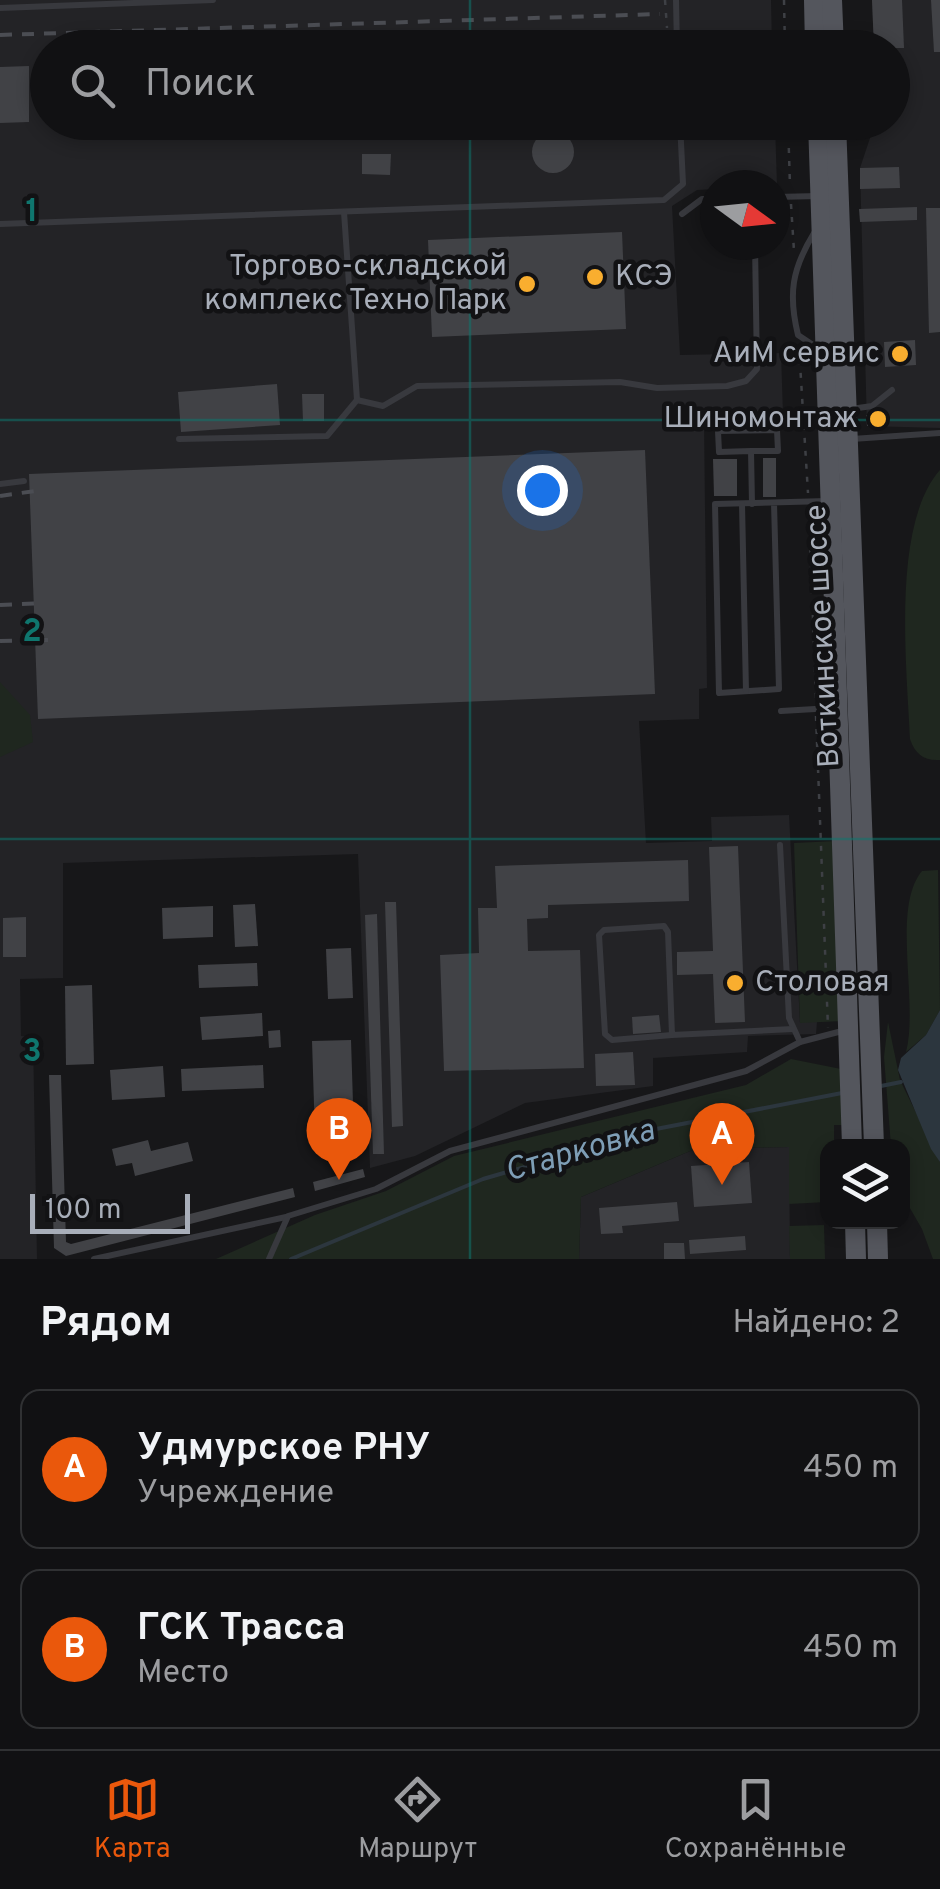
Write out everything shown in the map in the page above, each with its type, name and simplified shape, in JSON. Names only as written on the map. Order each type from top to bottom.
[{"type":"main road","points":[[814,0],[815,30]]},
{"type":"main road","points":[[832,0],[833,30]]},
{"type":"main road","name":"Воткинское шоссе","points":[[818,140],[820,224],[846,439],[829,501]]},
{"type":"main road","name":"Воткинское шоссе","points":[[836,140],[829,501],[837,708],[838,1032],[851,1139]]},
{"type":"main road","name":"Воткинское шоссе","points":[[837,708],[870,1029],[874,1139]]},
{"type":"main road","points":[[855,1229],[856,1259]]},
{"type":"main road","points":[[876,1229],[878,1259]]},
{"type":"lane","points":[[0,8],[212,0]]},
{"type":"lane","points":[[676,0],[677,30]]},
{"type":"lane","points":[[0,224],[664,200],[682,184],[681,140]]},
{"type":"lane","points":[[790,197],[820,196]]},
{"type":"lane","points":[[682,214],[700,200]]},
{"type":"lane","points":[[179,439],[327,436],[357,400],[344,212]]},
{"type":"lane","points":[[820,224],[795,264],[791,293],[798,335],[833,352]]},
{"type":"lane","points":[[357,400],[383,406],[416,386],[620,382],[657,388],[728,386],[746,381],[757,368],[755,260]]},
{"type":"lane","points":[[844,410],[872,406],[892,390]]},
{"type":"lane","points":[[777,430],[778,451],[751,451],[719,452],[718,431],[777,430]]},
{"type":"lane","points":[[846,439],[940,434]]},
{"type":"lane","points":[[751,451],[752,504]]},
{"type":"lane","points":[[0,484],[24,481]]},
{"type":"lane","points":[[774,503],[779,688],[719,694],[715,504],[829,501]]},
{"type":"lane","points":[[742,504],[746,691]]},
{"type":"lane","points":[[781,711],[837,708]]},
{"type":"lane","points":[[780,845],[793,1029],[800,1042]]},
{"type":"lane","points":[[672,1036],[668,932],[664,926],[604,930],[599,935],[605,1034],[612,1040],[793,1029]]},
{"type":"lane","points":[[94,1259],[288,1216],[376,1189],[450,1151],[746,1071],[800,1042],[870,1029]]},
{"type":"lane","points":[[269,1259],[288,1216]]},
{"type":"path","points":[[666,0],[667,30]]},
{"type":"path","points":[[784,0],[785,30]]},
{"type":"path","points":[[798,335],[829,501],[837,708],[838,1032]]},
{"type":"shaded area","points":[[0,0],[771,0],[772,30],[30,30],[30,140],[776,140],[776,170],[700,170],[700,190],[672,206],[680,355],[781,353],[783,414],[704,419],[707,688],[699,689],[699,719],[639,721],[646,843],[712,841],[711,817],[789,815],[800,1022],[817,1022],[816,1034],[748,1036],[747,1052],[653,1058],[653,1086],[525,1103],[415,1156],[370,1168],[358,854],[63,863],[63,978],[20,979],[21,1036],[33,1037],[37,1259],[0,1259]]},
{"type":"shaded area","points":[[872,0],[940,0],[940,428],[867,426],[860,168],[869,140],[910,140],[910,30],[873,30]]},
{"type":"shaded area","points":[[940,470],[940,760],[934,760],[921,756],[910,739],[905,637],[908,561],[914,525],[925,494]]},
{"type":"shaded area","points":[[0,682],[30,715],[33,742],[0,757]]},
{"type":"shaded area","points":[[836,841],[843,1021],[800,1023],[794,843]]},
{"type":"shaded area","points":[[938,870],[940,1010],[926,1035],[906,1052],[910,1008],[908,908],[922,871]]},
{"type":"shaded area","points":[[940,1010],[940,1162],[898,1070],[901,1058],[926,1035]]},
{"type":"shaded area","points":[[888,1022],[900,1080],[940,1162],[940,1259],[933,1259],[910,1208],[910,1139],[890,1139],[884,1057]]},
{"type":"shaded area","points":[[791,1059],[846,1070],[846,1125],[834,1125],[834,1139],[820,1139],[820,1202],[789,1204],[789,1147],[695,1149],[581,1197],[579,1259],[216,1259],[315,1215],[386,1191],[454,1156],[746,1085]]},
{"type":"shaded area","points":[[789,1147],[790,1259],[579,1259],[581,1197],[695,1149]]},
{"type":"shaded area","points":[[820,1225],[824,1229],[825,1259],[790,1259],[789,1226]]},
{"type":"building","points":[[872,0],[902,0],[903,30],[873,30]]},
{"type":"building","points":[[931,0],[940,0],[940,52],[934,52]]},
{"type":"building","points":[[29,66],[29,122],[0,123],[0,67]]},
{"type":"building","points":[[536,140],[570,140],[572,160],[561,171],[545,171],[534,160]]},
{"type":"building","points":[[362,154],[391,154],[390,175],[362,174]]},
{"type":"building","points":[[899,167],[900,188],[860,189],[860,168]]},
{"type":"building","points":[[917,207],[917,220],[860,222],[859,209]]},
{"type":"building","points":[[926,208],[940,208],[940,332],[929,333]]},
{"type":"building","name":"Торгово-складской комплекс Техно Парк","points":[[622,232],[626,329],[432,337],[428,240]]},
{"type":"building","name":"АиМ сервис","points":[[915,340],[916,365],[885,367],[884,342]]},
{"type":"building","points":[[277,384],[280,425],[181,432],[178,392]]},
{"type":"building","points":[[302,394],[324,394],[324,421],[303,421]]},
{"type":"building","name":"Шиномонтаж","points":[[888,413],[889,424],[867,426],[866,415]]},
{"type":"building","points":[[645,450],[655,694],[38,719],[29,474]]},
{"type":"building","points":[[763,458],[776,458],[776,497],[763,497]]},
{"type":"building","points":[[713,459],[737,459],[737,496],[714,496]]},
{"type":"building","points":[[738,846],[745,1022],[715,1023],[713,974],[677,975],[677,952],[713,951],[709,847]]},
{"type":"building","points":[[688,860],[689,901],[548,905],[548,918],[527,919],[528,951],[580,950],[584,1068],[444,1071],[440,955],[479,953],[478,908],[497,908],[495,866]]},
{"type":"building","points":[[385,902],[396,902],[403,1126],[392,1127]]},
{"type":"building","points":[[255,904],[258,946],[235,947],[233,905]]},
{"type":"building","points":[[213,906],[213,937],[163,939],[162,908]]},
{"type":"building","points":[[377,914],[384,1154],[373,1154],[365,915]]},
{"type":"building","points":[[26,917],[26,957],[3,957],[3,918]]},
{"type":"building","points":[[351,948],[353,998],[328,999],[326,949]]},
{"type":"building","points":[[257,963],[258,986],[199,988],[198,965]]},
{"type":"building","points":[[92,985],[94,1064],[66,1065],[65,986]]},
{"type":"building","points":[[262,1013],[263,1036],[202,1040],[200,1017]]},
{"type":"building","points":[[659,1015],[661,1032],[633,1034],[632,1017]]},
{"type":"building","points":[[280,1030],[281,1047],[269,1048],[268,1031]]},
{"type":"building","points":[[351,1040],[354,1135],[315,1136],[312,1041]]},
{"type":"building","points":[[633,1052],[635,1085],[596,1086],[595,1054]]},
{"type":"building","points":[[263,1065],[264,1088],[182,1091],[181,1069]]},
{"type":"building","points":[[163,1066],[165,1097],[112,1100],[110,1070]]},
{"type":"building","points":[[49,1075],[61,1075],[66,1242],[71,1244],[293,1188],[295,1197],[66,1256],[54,1248]]},
{"type":"building","points":[[148,1140],[151,1151],[188,1142],[193,1161],[135,1176],[132,1163],[116,1166],[112,1149]]},
{"type":"building","points":[[749,1162],[752,1203],[694,1207],[691,1166]]},
{"type":"building","points":[[363,1169],[365,1177],[315,1191],[313,1182]]},
{"type":"building","points":[[677,1202],[679,1221],[622,1226],[623,1233],[601,1234],[599,1208]]},
{"type":"building","points":[[745,1236],[746,1250],[690,1254],[689,1240]]},
{"type":"building","points":[[664,1243],[684,1243],[685,1259],[664,1259]]},
{"type":"waterway","name":"Старковка","points":[[881,1086],[901,1082]]},
{"type":"waterway","name":"Старковка","points":[[291,1259],[483,1179],[656,1129],[842,1093]]},
{"type":"railway","points":[[157,30],[660,14]]},
{"type":"railway","points":[[0,35],[30,34]]},
{"type":"railway","points":[[0,496],[35,491]]},
{"type":"railway","points":[[0,605],[42,603]]},
{"type":"railway","points":[[0,641],[48,640]]},
{"type":"place","name":"КСЭ","points":[[595,277]]},
{"type":"place","name":"Торгово-складской комплекс Техно Парк","points":[[527,284]]},
{"type":"place","name":"АиМ сервис","points":[[900,354]]},
{"type":"place","name":"Шиномонтаж","points":[[878,419]]},
{"type":"place","name":"Столовая","points":[[735,983]]},
{"type":"place","name":"ГСК Трасса","points":[[339,1180]]},
{"type":"place","name":"Удмурское РНУ","points":[[722,1185]]}]
